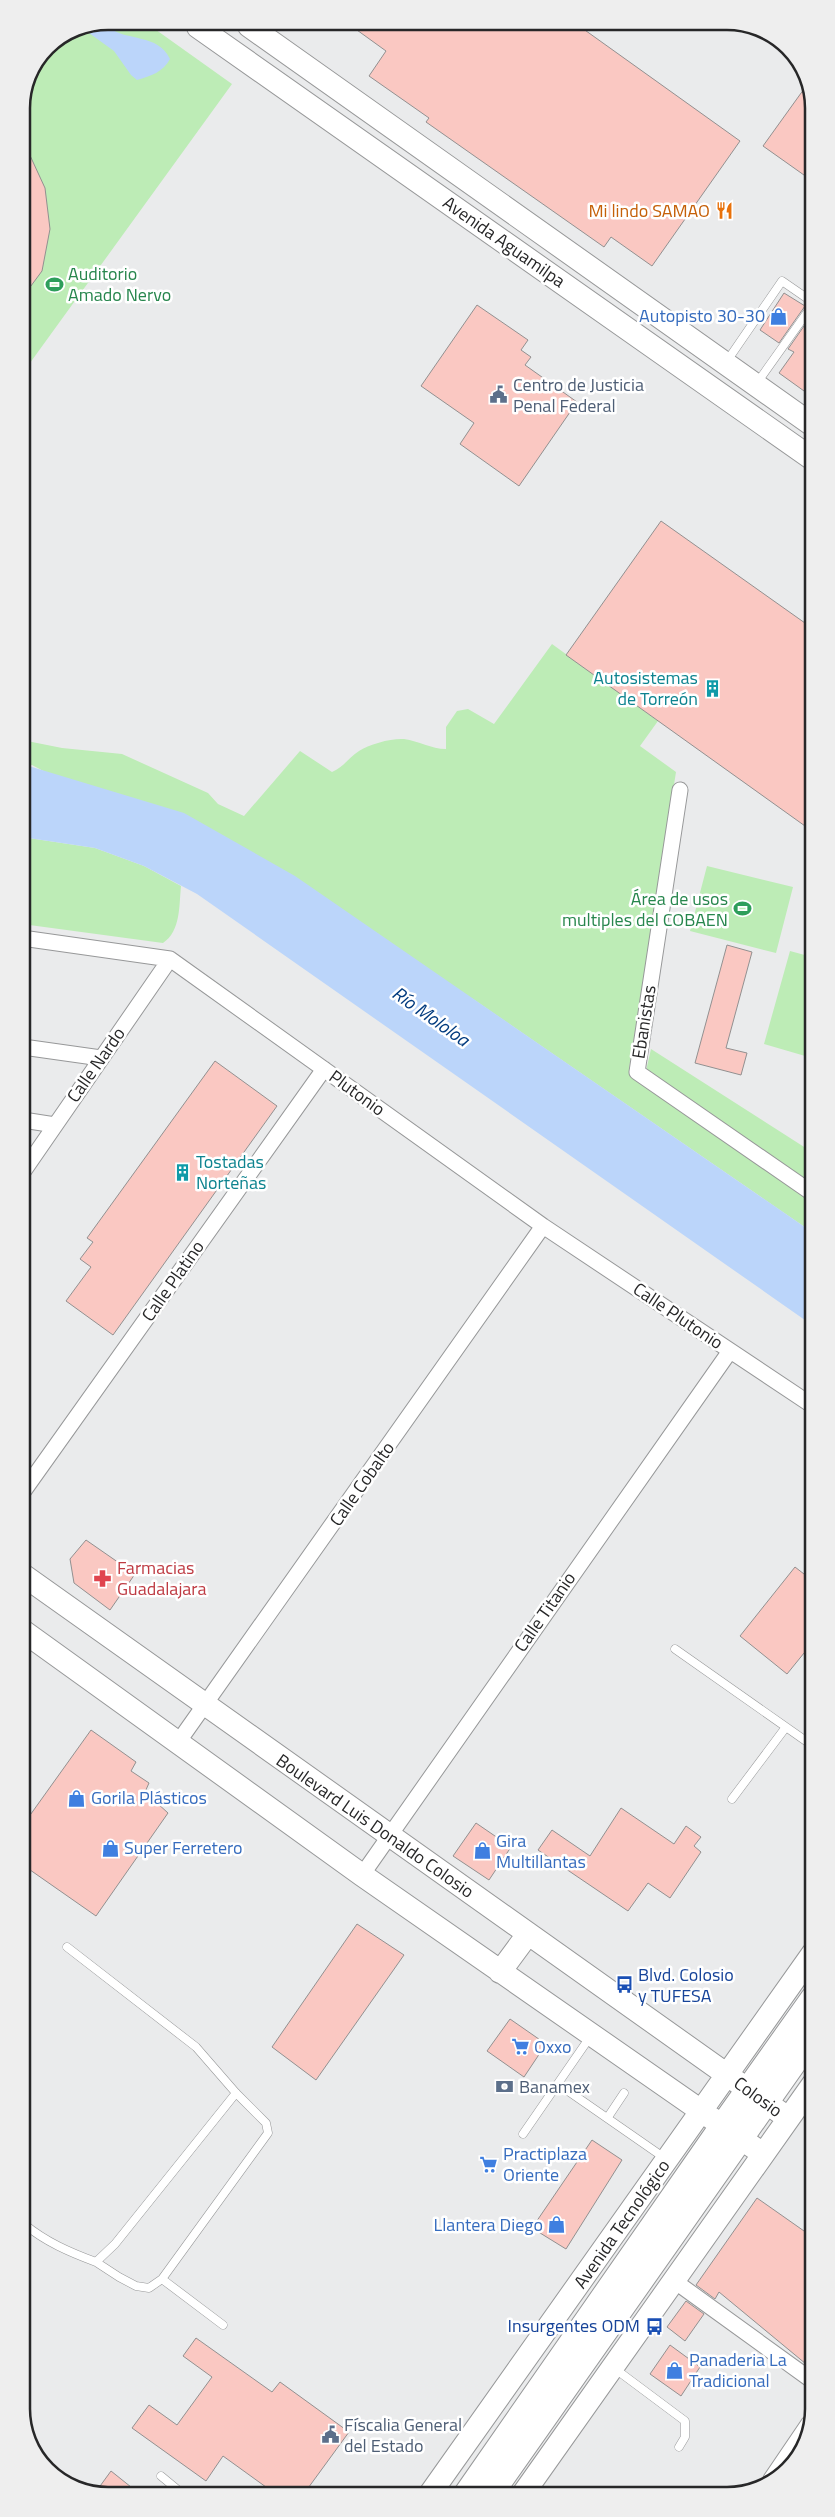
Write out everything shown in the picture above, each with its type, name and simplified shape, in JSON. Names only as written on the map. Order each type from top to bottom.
[{"type":"highway","name":"Avenida Tecnológico","points":[[496,2487],[756,2096],[805,2012]]},
{"type":"highway","name":"Avenida Tecnológico","points":[[756,2096],[805,2044]]},
{"type":"highway","name":"Avenida Tecnológico","points":[[471,2487],[731,2132]]},
{"type":"main road","name":"Avenida Aguamilpa","points":[[204,30],[805,454]]},
{"type":"main road","name":"Avenida Aguamilpa","points":[[255,30],[805,420]]},
{"type":"main road","name":"Boulevard Luis Donaldo Colosio","points":[[30,1581],[728,2075]]},
{"type":"main road","points":[[30,1636],[362,1875],[701,2113],[763,2154]]},
{"type":"main road","points":[[500,1972],[528,1934]]},
{"type":"main road","name":"Avenida Tecnológico","points":[[442,2487],[805,1964]]},
{"type":"main road","name":"Colosio","points":[[728,2075],[788,2118]]},
{"type":"main road","points":[[529,2487],[805,2095]]},
{"type":"street","name":"Ebanistas","points":[[680,790],[637,1072],[805,1188]]},
{"type":"street","points":[[30,939],[170,959]]},
{"type":"street","name":"Calle Nardo","points":[[30,1162],[170,959]]},
{"type":"street","name":"Plutonio","points":[[170,959],[543,1226]]},
{"type":"street","points":[[30,1048],[101,1058]]},
{"type":"street","name":"Calle Platino","points":[[30,1482],[324,1069]]},
{"type":"street","points":[[30,1121],[55,1125]]},
{"type":"street","name":"Calle Plutonio","points":[[543,1226],[805,1401]]},
{"type":"street","name":"Calle Cobalto","points":[[178,1741],[206,1705],[543,1226]]},
{"type":"street","name":"Calle Titanio","points":[[362,1875],[730,1351]]},
{"type":"street","points":[[673,2280],[805,2375]]},
{"type":"street","points":[[780,2466],[800,2436]]},
{"type":"lane","points":[[726,363],[782,281],[805,297]]},
{"type":"lane","points":[[756,385],[805,316]]},
{"type":"lane","points":[[676,1649],[805,1740]]},
{"type":"lane","points":[[732,1799],[786,1727]]},
{"type":"lane","points":[[30,2229],[41,2238],[96,2262],[136,2286],[149,2288],[162,2279],[268,2133],[266,2123],[236,2094],[196,2047],[67,1947]]},
{"type":"lane","points":[[523,2134],[591,2035]]},
{"type":"lane","points":[[558,2084],[668,2160]]},
{"type":"lane","points":[[608,2117],[624,2093]]},
{"type":"lane","points":[[96,2262],[115,2244],[236,2094]]},
{"type":"lane","points":[[162,2279],[223,2325]]},
{"type":"lane","points":[[612,2367],[685,2421],[685,2436],[680,2447]]},
{"type":"lane","points":[[161,2476],[174,2487]]},
{"type":"green space","name":"Auditorio Amado Nervo","points":[[156,30],[232,84],[30,363],[30,108],[31,92],[43,64],[64,43],[92,31]]},
{"type":"green space","points":[[552,644],[658,721],[640,746],[676,772],[629,1069],[805,1189],[805,1227],[473,999],[30,765],[30,742],[62,748],[122,754],[208,793],[218,804],[244,816],[300,751],[332,772],[363,748],[387,741],[404,739],[435,748],[446,749],[446,727],[457,711],[468,709],[494,724]]},
{"type":"green space","points":[[30,838],[95,848],[144,866],[181,886],[176,925],[169,938],[163,943],[30,925]]},
{"type":"green space","name":"Área de usos multiples del COBAEN","points":[[707,866],[793,887],[776,953],[690,931]]},
{"type":"green space","points":[[790,951],[805,955],[805,1056],[764,1044]]},
{"type":"green space","points":[[651,1049],[805,1148],[805,1183],[645,1075]]},
{"type":"water","points":[[113,30],[124,35],[150,41],[165,51],[170,59],[160,70],[137,80],[131,75],[114,51],[88,32]]},
{"type":"water","name":"Río Mololoa","points":[[30,766],[184,813],[295,876],[805,1227],[805,1320],[197,894],[144,866],[95,848],[30,838]]},
{"type":"building","points":[[357,30],[585,30],[740,141],[652,266],[611,237],[604,247],[426,122],[429,118],[369,76],[386,51]]},
{"type":"building","points":[[803,91],[805,108],[805,176],[763,146]]},
{"type":"building","points":[[30,156],[45,188],[50,229],[42,271],[30,287]]},
{"type":"building","name":"Autopisto 30-30","points":[[784,293],[805,306],[779,343],[760,330]]},
{"type":"building","points":[[477,305],[528,340],[521,350],[531,357],[525,365],[577,402],[519,486],[460,444],[474,423],[421,386]]},
{"type":"building","points":[[805,325],[805,392],[779,373],[794,352],[788,349]]},
{"type":"building","name":"Autosistemas de Torreón","points":[[661,521],[805,623],[805,826],[566,655]]},
{"type":"building","points":[[727,945],[752,952],[726,1048],[747,1053],[741,1075],[695,1063]]},
{"type":"building","name":"Tostadas Norteñas","points":[[215,1061],[277,1106],[113,1335],[66,1301],[91,1267],[80,1259],[93,1242],[87,1238]]},
{"type":"building","name":"Farmacias Guadalajara","points":[[86,1540],[135,1574],[110,1610],[74,1583],[70,1559]]},
{"type":"building","points":[[795,1567],[805,1575],[805,1652],[787,1674],[740,1636]]},
{"type":"building","points":[[91,1730],[136,1762],[131,1771],[149,1783],[145,1792],[168,1813],[96,1916],[30,1870],[30,1815]]},
{"type":"building","points":[[621,1808],[674,1844],[686,1826],[701,1837],[694,1846],[701,1852],[670,1898],[648,1883],[628,1911],[538,1850],[552,1830],[590,1856]]},
{"type":"building","name":"Gira Multillantas","points":[[476,1823],[511,1847],[489,1880],[453,1856]]},
{"type":"building","points":[[357,1924],[404,1955],[316,2080],[272,2047]]},
{"type":"building","points":[[510,2019],[546,2044],[524,2077],[487,2051]]},
{"type":"building","points":[[592,2140],[622,2160],[566,2249],[532,2228]]},
{"type":"building","points":[[757,2198],[805,2232],[805,2363],[719,2292],[715,2299],[696,2285]]},
{"type":"building","points":[[686,2301],[704,2314],[685,2341],[667,2327]]},
{"type":"building","points":[[196,2338],[272,2392],[280,2382],[349,2432],[309,2487],[266,2487],[223,2456],[206,2481],[132,2428],[149,2405],[177,2425],[212,2377],[183,2356]]},
{"type":"building","name":"Panaderia La Tradicional","points":[[670,2345],[700,2367],[681,2396],[650,2374]]},
{"type":"building","points":[[111,2471],[131,2487],[102,2487],[100,2487]]},
{"type":"place","name":"Mi lindo SAMAO","points":[[724,211]]},
{"type":"place","name":"Auditorio Amado Nervo","points":[[54,284]]},
{"type":"place","name":"Autopisto 30-30","points":[[779,316]]},
{"type":"place","name":"Centro de Justicia Penal Federal","points":[[499,395]]},
{"type":"place","name":"Autosistemas de Torreón","points":[[712,688]]},
{"type":"place","name":"Área de usos multiples del COBAEN","points":[[742,909]]},
{"type":"place","name":"Tostadas Norteñas","points":[[182,1172]]},
{"type":"place","name":"Farmacias Guadalajara","points":[[103,1578]]},
{"type":"place","name":"Gorila Plásticos","points":[[77,1798]]},
{"type":"place","name":"Super Ferretero","points":[[110,1848]]},
{"type":"place","name":"Gira Multillantas","points":[[482,1851]]},
{"type":"place","name":"Blvd. Colosio y TUFESA","points":[[624,1985]]},
{"type":"place","name":"Oxxo","points":[[520,2047]]},
{"type":"place","name":"Banamex","points":[[505,2087]]},
{"type":"place","name":"Practiplaza Oriente","points":[[489,2164]]},
{"type":"place","name":"Llantera Diego","points":[[557,2225]]},
{"type":"place","name":"Insurgentes ODM","points":[[654,2326]]},
{"type":"place","name":"Panaderia La Tradicional","points":[[675,2370]]},
{"type":"place","name":"Físcalia General del Estado","points":[[330,2435]]}]
